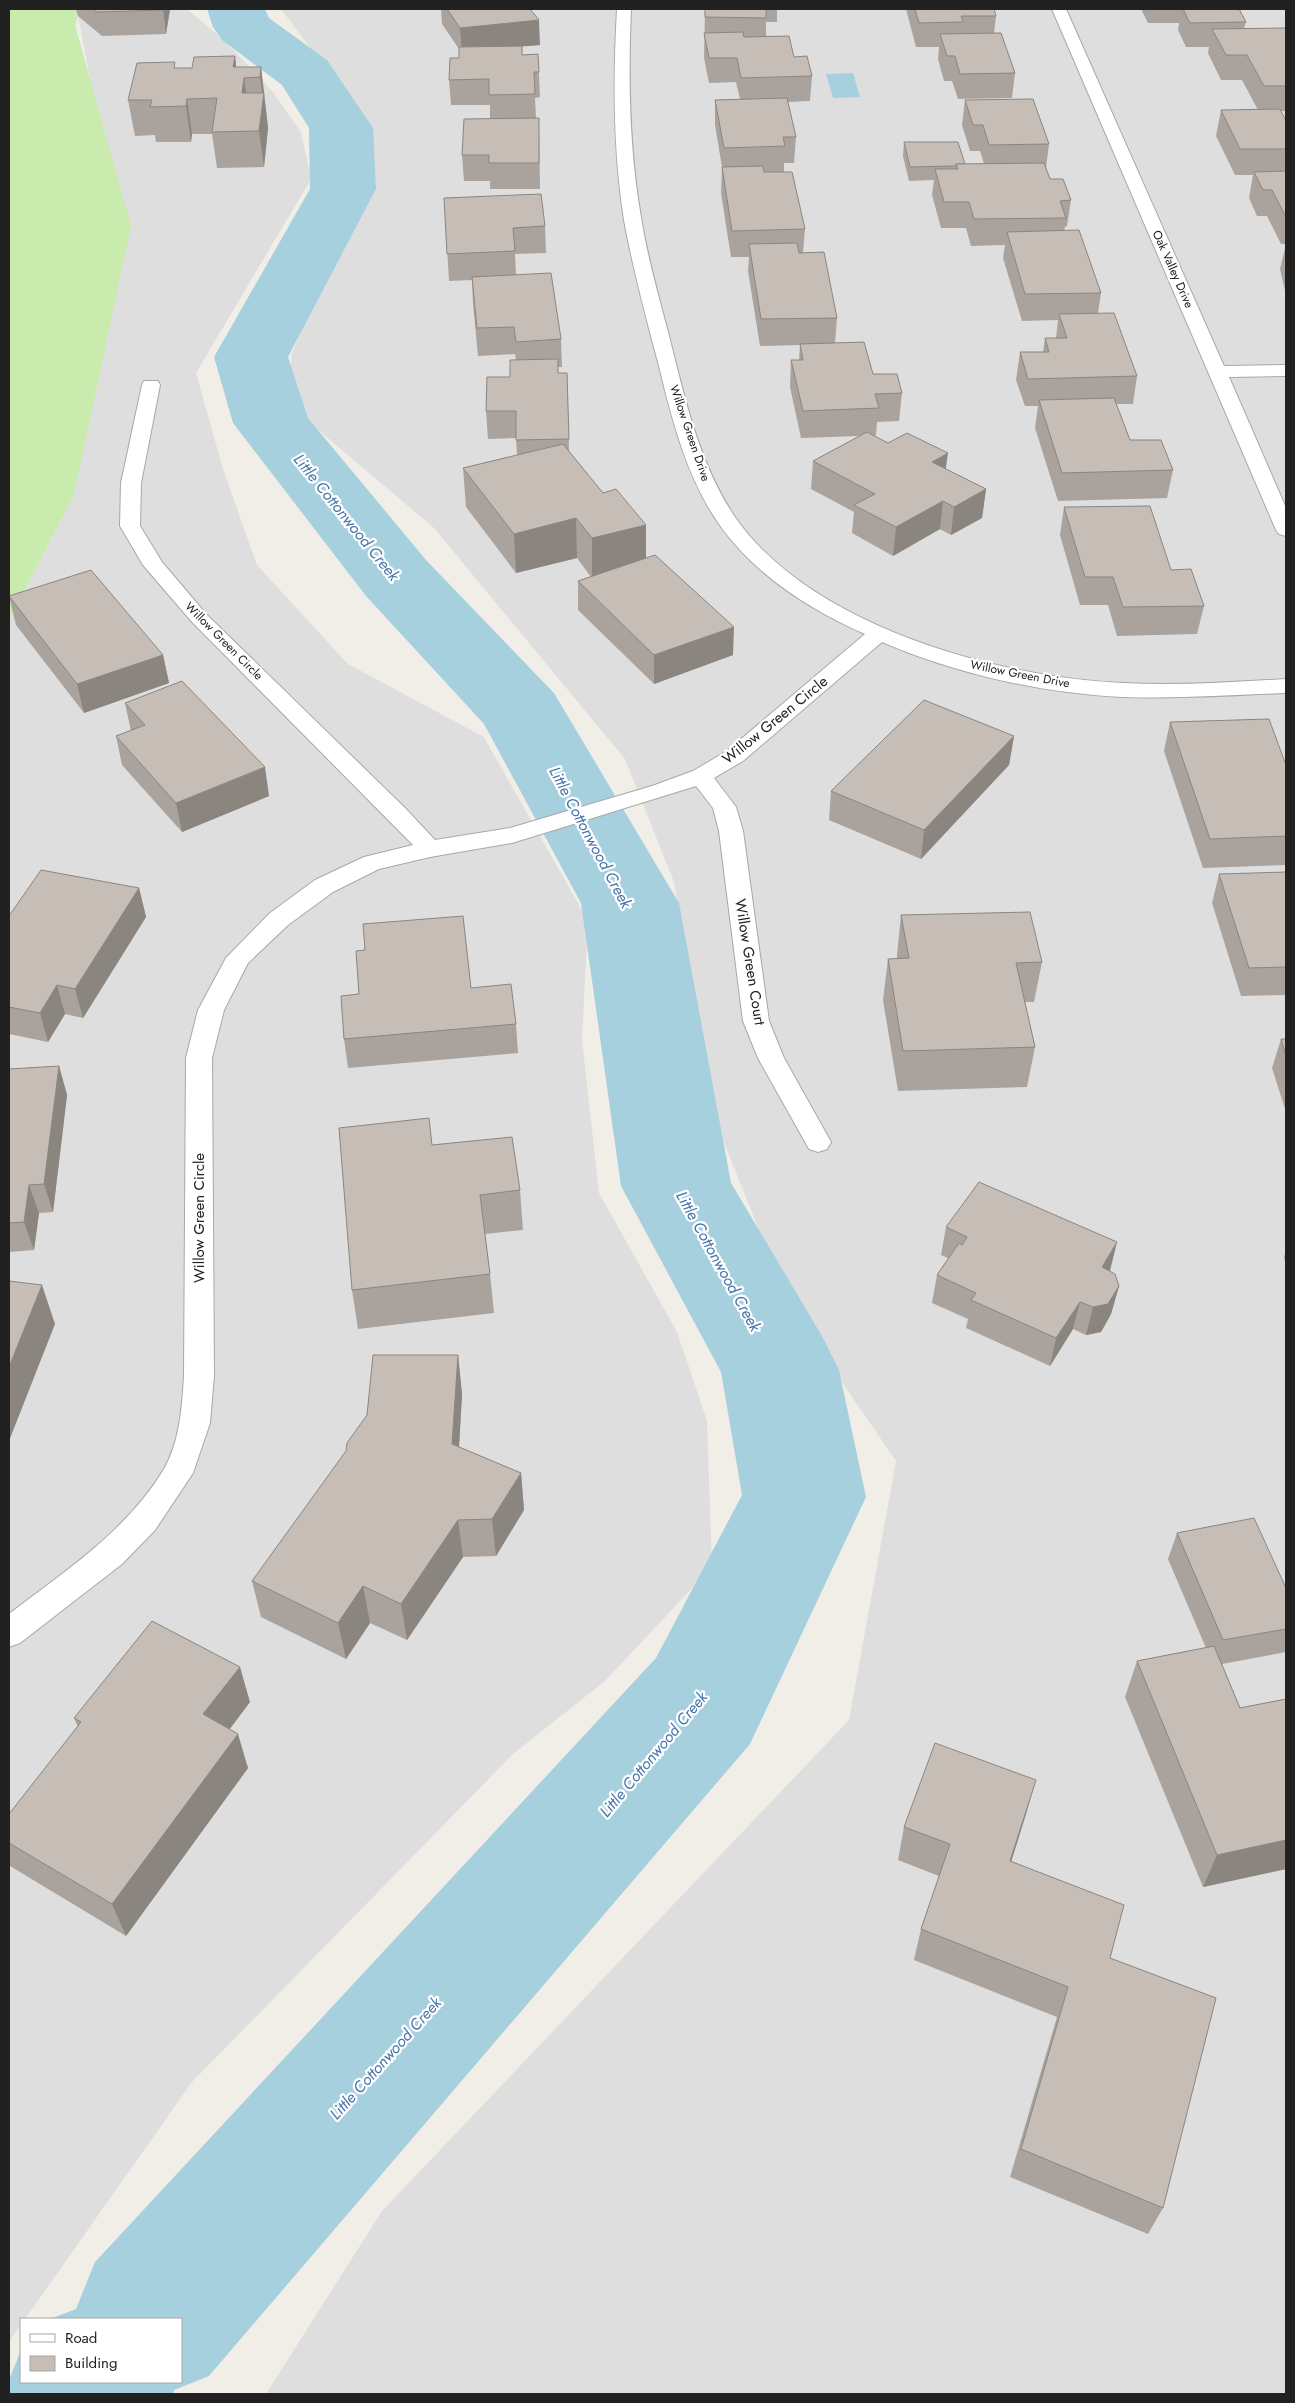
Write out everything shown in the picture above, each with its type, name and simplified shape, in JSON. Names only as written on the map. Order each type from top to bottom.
[{"type":"street","name":"Willow Green Drive","points":[[624,9],[621,61],[622,110],[630,205],[651,300],[673,385],[702,473],[728,522],[757,558],[793,585],[878,634],[964,663],[1041,680],[1121,690],[1286,686]]},
{"type":"street","name":"Oak Valley Drive","points":[[1060,9],[1286,530]]},
{"type":"street","points":[[1218,372],[1286,370]]},
{"type":"street","name":"Willow Green Circle","points":[[151,385],[131,483],[130,526],[153,565],[199,618],[397,813],[430,849]]},
{"type":"street","name":"Willow Green Circle","points":[[9,1633],[110,1554],[144,1522],[178,1473],[195,1423],[199,1376],[199,1058],[211,1010],[238,958],[279,919],[324,886],[372,863],[430,849],[512,835],[660,792],[701,776],[734,756],[878,634]]},
{"type":"street","name":"Willow Green Court","points":[[701,776],[724,807],[731,831],[756,1021],[771,1058],[818,1142]]},
{"type":"shaded area","points":[[80,9],[187,9],[224,40],[273,92],[301,132],[311,179],[196,373],[223,469],[257,565],[348,664],[484,737],[588,921],[582,1039],[599,1193],[677,1332],[707,1421],[712,1567],[605,1681],[513,1754],[192,2082],[26,2318],[20,2318],[20,2326],[9,2342],[9,621],[74,495],[94,99],[78,16]]},
{"type":"shaded area","points":[[281,9],[1286,9],[1286,2394],[266,2394],[382,2211],[849,1720],[896,1461],[789,1305],[713,1115],[674,882],[625,759],[434,528],[316,428],[288,395],[292,353],[326,270],[364,206],[374,165],[366,122]]},
{"type":"green space","points":[[9,9],[80,9],[75,25],[131,226],[74,495],[9,621]]},
{"type":"water","points":[[853,73],[860,97],[833,98],[826,74]]},
{"type":"building","points":[[94,9],[163,9],[163,10],[97,12]]},
{"type":"building","points":[[447,9],[530,9],[539,20],[460,28]]},
{"type":"building","points":[[705,9],[766,9],[766,18],[705,17]]},
{"type":"building","points":[[915,9],[994,9],[996,16],[961,16],[963,22],[919,23]]},
{"type":"building","points":[[1183,9],[1239,9],[1246,22],[1190,23]]},
{"type":"building","points":[[1285,28],[1286,86],[1264,86],[1247,55],[1226,55],[1212,29]]},
{"type":"building","points":[[743,32],[744,37],[789,36],[794,57],[807,56],[812,76],[741,78],[737,58],[709,58],[704,33]]},
{"type":"building","points":[[1001,33],[1015,73],[960,74],[955,56],[947,56],[940,34]]},
{"type":"building","points":[[522,46],[522,55],[538,54],[539,72],[534,72],[535,94],[489,95],[489,79],[449,80],[450,58],[459,58],[459,47]]},
{"type":"building","points":[[235,56],[233,67],[261,67],[260,77],[244,78],[242,93],[264,93],[259,131],[212,132],[217,98],[187,99],[186,106],[150,107],[152,100],[128,100],[137,63],[175,62],[174,68],[192,68],[194,57]]},
{"type":"building","points":[[787,98],[796,137],[783,137],[785,146],[724,148],[715,100]]},
{"type":"building","points":[[1033,99],[1049,144],[989,145],[983,125],[973,125],[965,100]]},
{"type":"building","points":[[1280,109],[1286,121],[1286,149],[1240,149],[1221,110]]},
{"type":"building","points":[[539,118],[539,163],[489,163],[489,155],[462,155],[464,119]]},
{"type":"building","points":[[904,142],[958,142],[965,164],[956,164],[956,166],[910,167]]},
{"type":"building","points":[[1044,163],[1050,179],[1063,179],[1071,200],[1060,201],[1066,218],[974,219],[969,202],[944,202],[935,169],[958,169],[956,164]]},
{"type":"building","points":[[763,166],[764,172],[792,172],[805,229],[732,231],[722,167]]},
{"type":"building","points":[[1286,171],[1286,217],[1272,190],[1263,190],[1254,172]]},
{"type":"building","points":[[541,194],[545,226],[513,228],[515,251],[447,254],[444,198]]},
{"type":"building","points":[[1079,230],[1101,293],[1025,294],[1007,232]]},
{"type":"building","points":[[797,243],[799,253],[824,252],[837,318],[761,319],[749,244]]},
{"type":"building","points":[[551,273],[561,339],[516,342],[514,327],[477,328],[472,277]]},
{"type":"building","points":[[1114,313],[1137,376],[1028,379],[1020,352],[1049,352],[1045,338],[1067,338],[1059,314]]},
{"type":"building","points":[[864,342],[873,374],[897,374],[902,393],[875,394],[879,408],[803,411],[791,360],[803,360],[800,344]]},
{"type":"building","points":[[558,359],[558,373],[567,373],[569,439],[516,440],[516,411],[486,411],[487,377],[510,377],[510,360]]},
{"type":"building","points":[[1114,398],[1130,440],[1161,440],[1173,470],[1062,473],[1039,400]]},
{"type":"building","points":[[867,432],[888,443],[907,433],[948,453],[932,462],[986,489],[954,507],[943,501],[896,527],[854,505],[875,494],[813,461]]},
{"type":"building","points":[[563,444],[603,493],[616,489],[646,525],[592,538],[576,518],[514,534],[463,468]]},
{"type":"building","points":[[1150,506],[1171,570],[1191,569],[1204,606],[1123,607],[1113,577],[1085,577],[1064,507]]},
{"type":"building","points":[[655,555],[734,627],[654,655],[578,581]]},
{"type":"building","points":[[91,570],[163,655],[77,684],[9,596]]},
{"type":"building","points":[[182,681],[265,767],[176,803],[116,736],[145,725],[125,703]]},
{"type":"building","points":[[924,700],[1014,736],[924,830],[831,791]]},
{"type":"building","points":[[1269,719],[1286,765],[1286,836],[1210,839],[1170,722]]},
{"type":"building","points":[[41,870],[139,888],[75,989],[57,985],[40,1013],[9,1007],[9,916]]},
{"type":"building","points":[[1286,872],[1286,967],[1249,968],[1219,874]]},
{"type":"building","points":[[1030,912],[1042,962],[1016,963],[1035,1047],[903,1051],[888,959],[909,958],[901,915]]},
{"type":"building","points":[[463,916],[471,988],[511,984],[516,1024],[344,1039],[341,996],[359,994],[356,951],[365,950],[363,924]]},
{"type":"building","points":[[1281,1039],[1286,1039],[1286,1056]]},
{"type":"building","points":[[59,1066],[44,1184],[29,1185],[24,1222],[9,1223],[9,1069]]},
{"type":"building","points":[[429,1118],[432,1145],[512,1137],[520,1190],[480,1195],[490,1274],[352,1290],[339,1128]]},
{"type":"building","points":[[979,1182],[1117,1242],[1102,1267],[1115,1274],[1119,1286],[1108,1304],[1093,1307],[1080,1302],[1056,1338],[971,1300],[976,1293],[937,1275],[959,1243],[962,1245],[967,1237],[946,1227]]},
{"type":"building","points":[[9,1281],[42,1285],[9,1367]]},
{"type":"building","points":[[373,1355],[458,1355],[452,1444],[521,1473],[492,1519],[458,1520],[401,1604],[363,1586],[338,1623],[252,1581],[346,1451],[347,1443],[367,1415]]},
{"type":"building","points":[[1254,1518],[1286,1588],[1286,1629],[1223,1640],[1177,1533]]},
{"type":"building","points":[[152,1621],[240,1667],[203,1714],[238,1734],[112,1904],[9,1843],[9,1814],[81,1722],[74,1718]]},
{"type":"building","points":[[1214,1646],[1240,1708],[1286,1699],[1286,1840],[1217,1855],[1137,1661]]},
{"type":"building","points":[[935,1743],[1036,1780],[1010,1861],[1124,1905],[1110,1958],[1216,1998],[1163,2208],[1021,2149],[1068,1987],[921,1929],[950,1844],[904,1827]]},
{"type":"waterway","name":"Little Cottonwood Creek","points":[[153,2318],[703,1701],[804,1497],[780,1370],[676,1186],[630,903],[522,712],[396,578],[271,423],[251,357],[343,189],[341,128],[305,73],[243,27],[236,9]]},
{"type":"waterway","name":"Little Cottonwood Creek","points":[[85,2394],[95,2383]]}]
